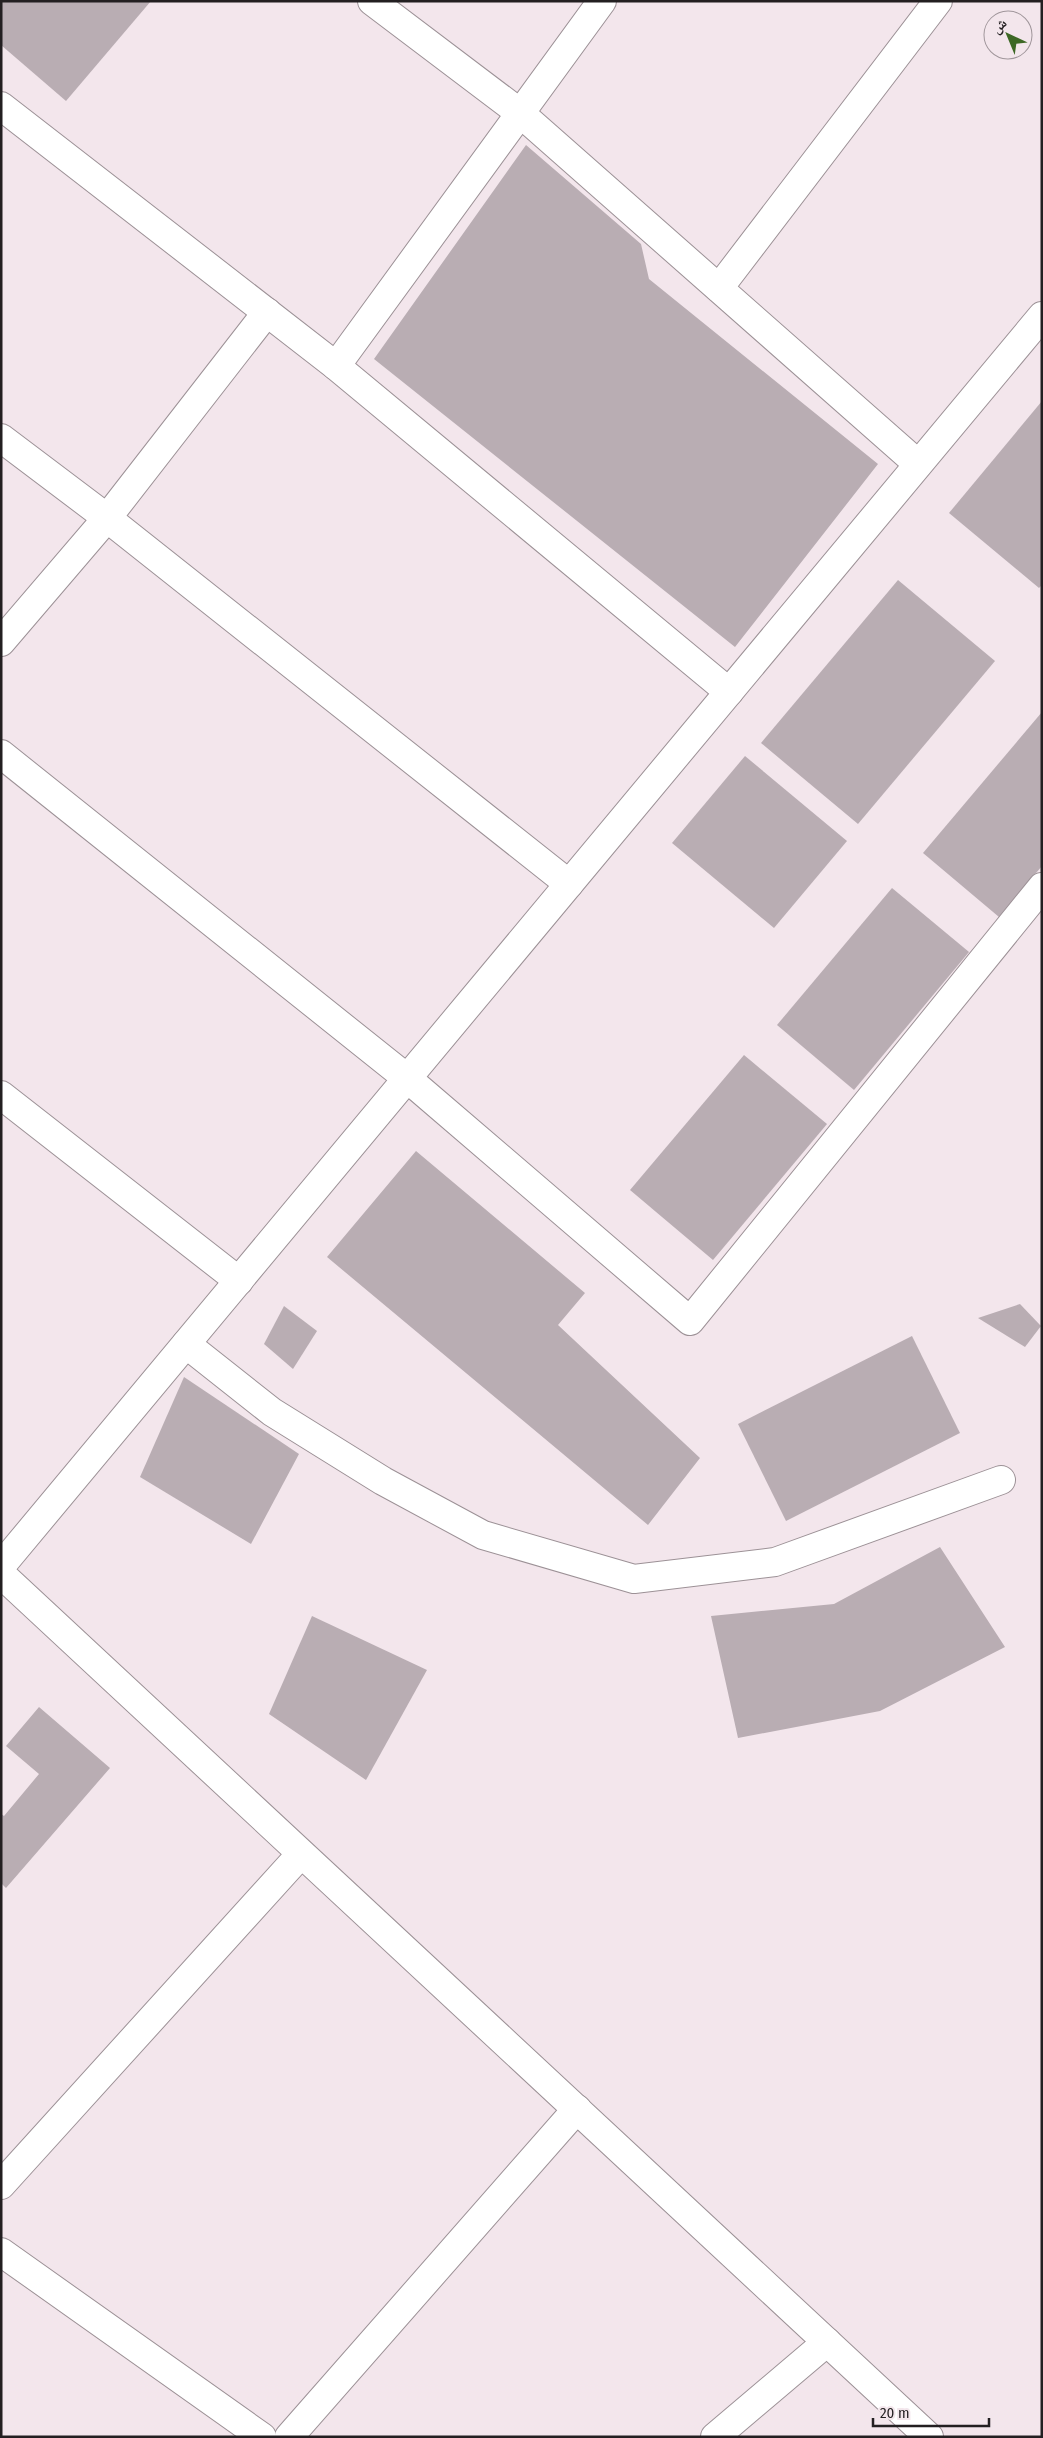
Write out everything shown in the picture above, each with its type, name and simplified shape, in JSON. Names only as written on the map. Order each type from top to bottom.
[{"type":"street","points":[[372,1],[520,113],[918,464]]},
{"type":"street","points":[[336,366],[602,1]]},
{"type":"street","points":[[719,288],[938,1]]},
{"type":"street","points":[[1,106],[336,366],[729,692]]},
{"type":"street","points":[[1,642],[107,518],[267,312]]},
{"type":"street","points":[[1,1566],[1042,316]]},
{"type":"street","points":[[1,438],[107,518],[570,884]]},
{"type":"street","points":[[1,754],[408,1078],[690,1321],[1042,887]]},
{"type":"street","points":[[1,1095],[238,1281]]},
{"type":"street","points":[[186,1344],[272,1412],[383,1481],[483,1535],[634,1579],[775,1562],[1001,1480]]},
{"type":"street","points":[[1,1574],[929,2437]]},
{"type":"street","points":[[1,2185],[301,1854]]},
{"type":"street","points":[[289,2437],[577,2109]]},
{"type":"street","points":[[1,2252],[262,2437]]},
{"type":"street","points":[[715,2437],[827,2342]]},
{"type":"building","points":[[1,1],[151,1],[66,101],[1,45]]},
{"type":"building","points":[[526,145],[641,244],[649,279],[878,464],[735,647],[374,359]]},
{"type":"building","points":[[1042,401],[1042,585],[1039,588],[949,513]]},
{"type":"building","points":[[898,580],[995,661],[858,824],[761,743]]},
{"type":"building","points":[[1042,712],[1042,866],[999,917],[923,853]]},
{"type":"building","points":[[745,756],[847,841],[774,928],[672,843]]},
{"type":"building","points":[[892,888],[969,952],[854,1090],[777,1025]]},
{"type":"building","points":[[744,1055],[827,1124],[713,1260],[630,1190]]},
{"type":"building","points":[[416,1151],[585,1293],[558,1325],[700,1458],[648,1525],[327,1257]]},
{"type":"building","points":[[1020,1304],[1041,1326],[1025,1347],[978,1318]]},
{"type":"building","points":[[284,1306],[317,1331],[293,1369],[264,1344]]},
{"type":"building","points":[[912,1336],[960,1433],[786,1521],[738,1424]]},
{"type":"building","points":[[184,1377],[299,1454],[251,1544],[140,1477]]},
{"type":"building","points":[[940,1547],[1005,1647],[880,1711],[738,1738],[711,1616],[834,1604]]},
{"type":"building","points":[[312,1616],[427,1670],[366,1780],[269,1714]]},
{"type":"building","points":[[39,1707],[110,1768],[6,1888],[1,1883],[1,1814],[4,1816],[39,1774],[6,1746]]}]
